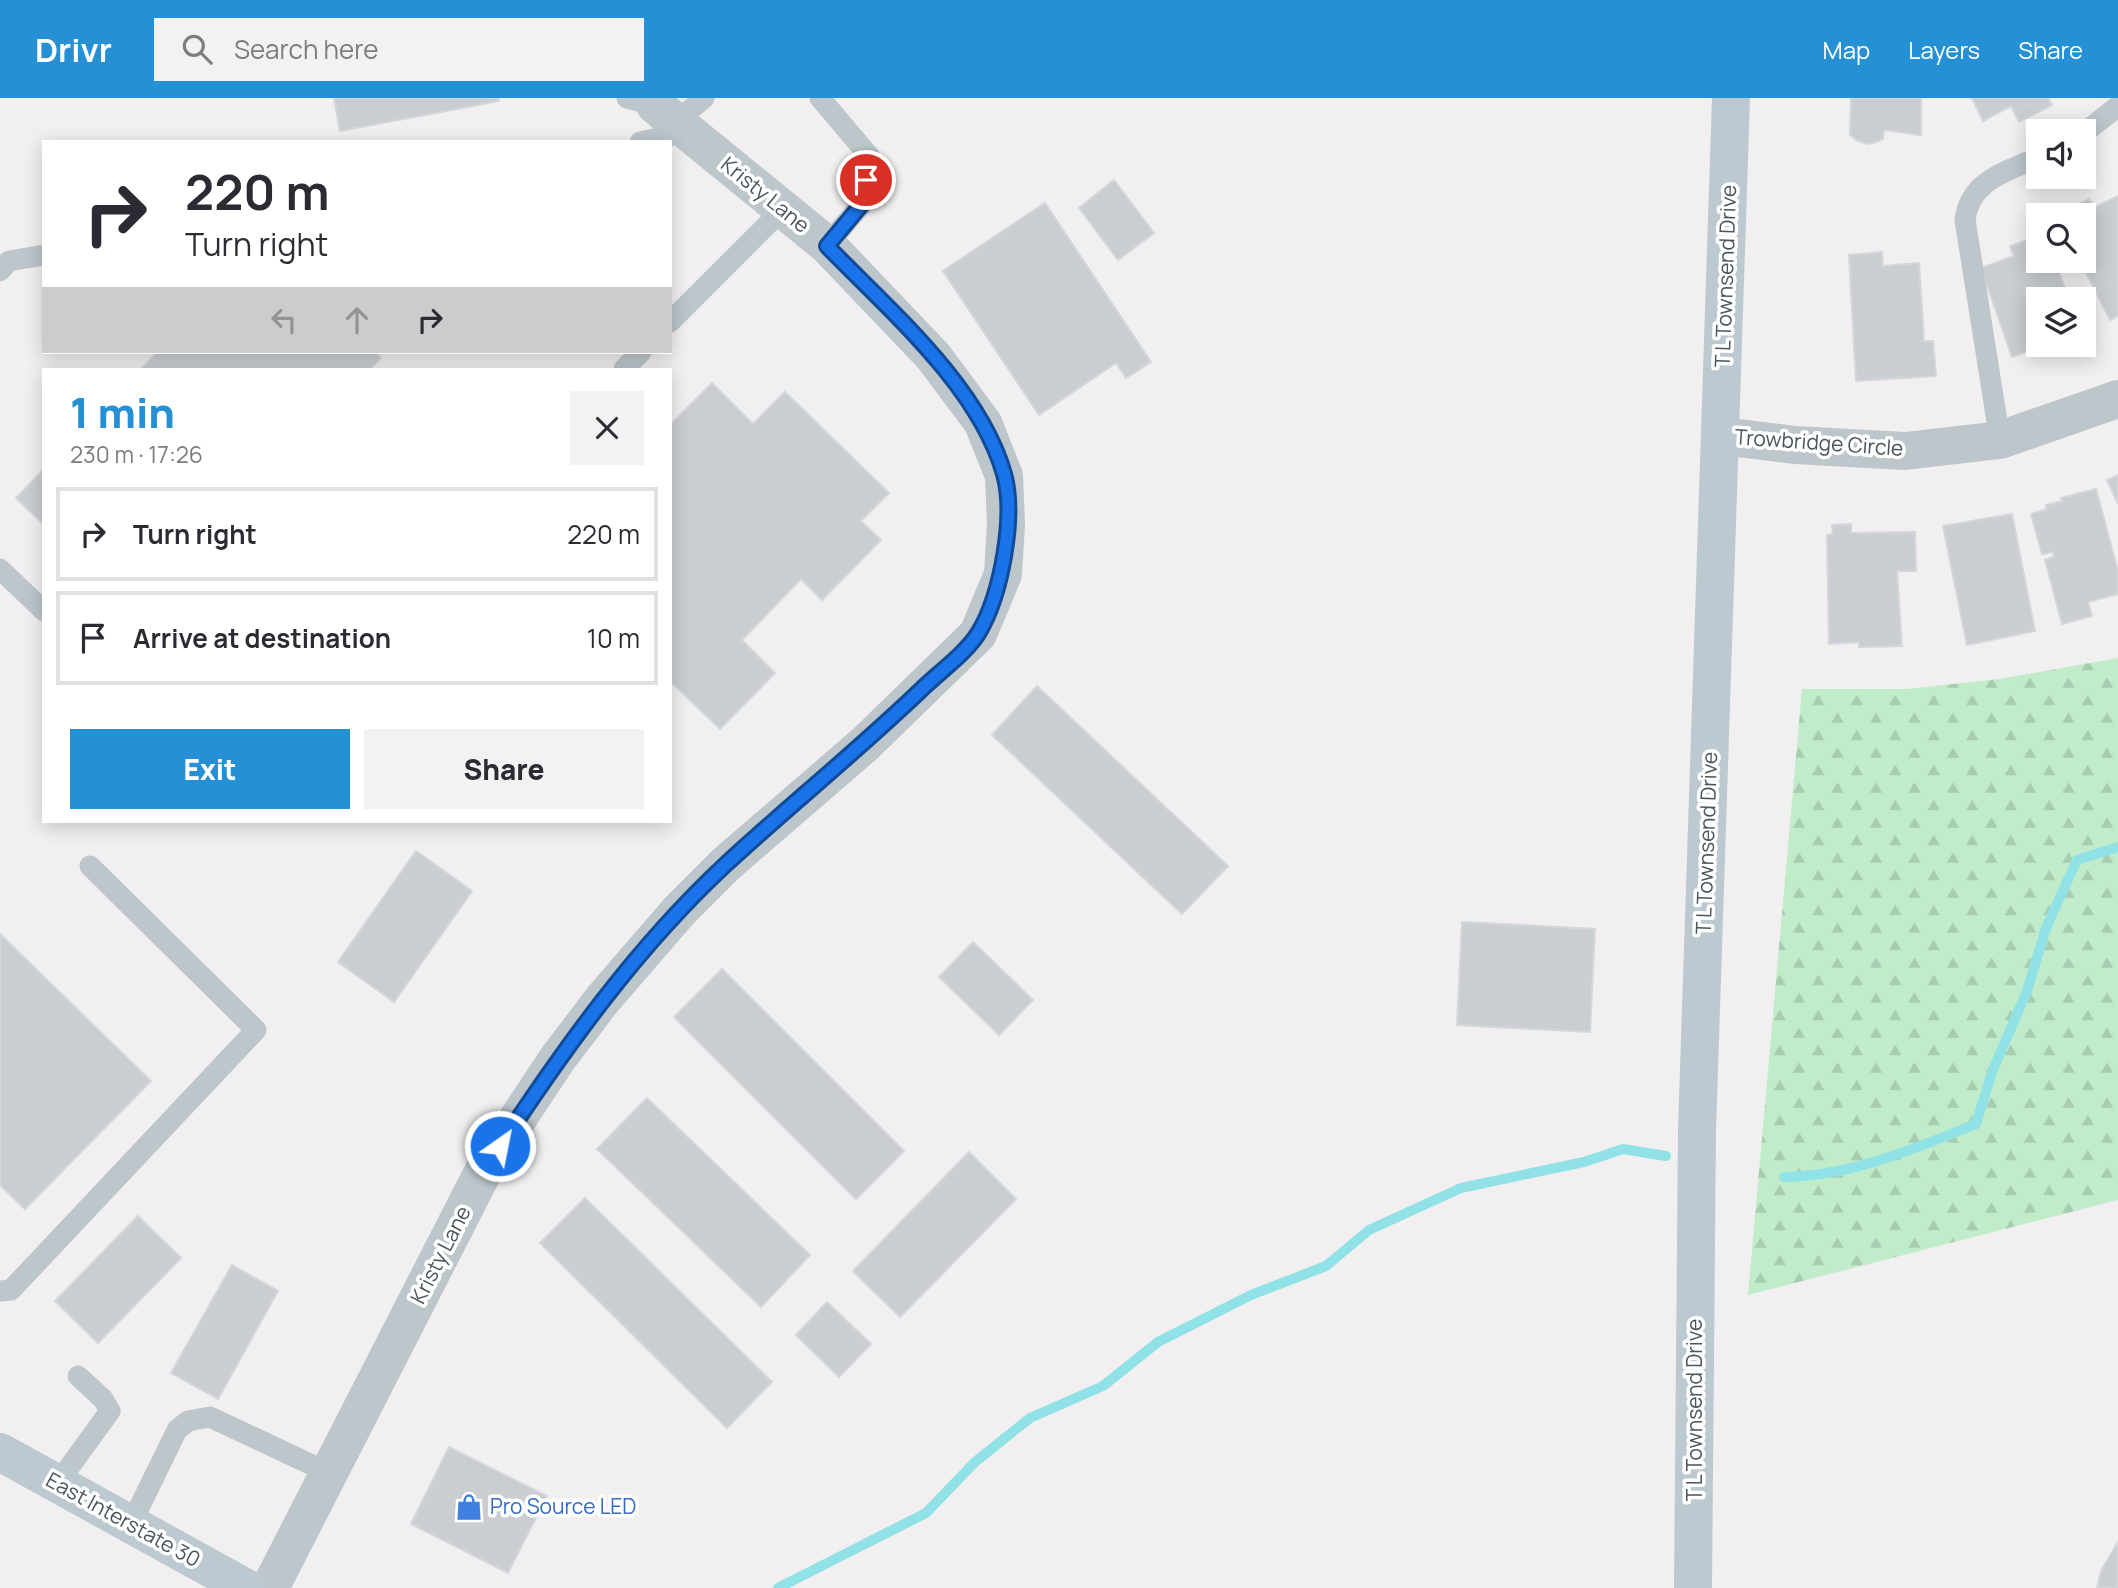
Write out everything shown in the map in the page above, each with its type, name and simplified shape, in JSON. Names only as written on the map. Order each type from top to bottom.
[{"type":"street","name":"T L Townsend Drive","points":[[1693,1588],[1697,1130],[1722,436],[1731,98]]},
{"type":"street","name":"Kristy Lane","points":[[270,1588],[485,1168],[558,1058],[603,999],[679,911],[726,864],[865,744],[978,634],[1003,574],[1006,524],[1004,476],[983,423],[933,356],[827,246],[670,111]]},
{"type":"street","name":"Trowbridge Circle","points":[[1722,436],[1795,445],[1905,452],[2000,440],[2118,400]]},
{"type":"street","name":"East Interstate 30","points":[[0,1452],[246,1588]]},
{"type":"lane","points":[[820,98],[870,157],[862,204],[827,246]]},
{"type":"lane","points":[[2096,123],[2118,106]]},
{"type":"lane","points":[[642,140],[670,111]]},
{"type":"lane","points":[[2000,440],[1965,220],[1968,201],[1983,184],[2026,163]]},
{"type":"lane","points":[[672,320],[783,209]]},
{"type":"lane","points":[[0,271],[9,261],[42,255]]},
{"type":"lane","points":[[625,368],[639,354]]},
{"type":"lane","points":[[0,569],[42,609]]},
{"type":"lane","points":[[0,1291],[11,1290],[256,1030],[90,866]]},
{"type":"lane","points":[[57,1484],[110,1411],[103,1399],[78,1376]]},
{"type":"lane","points":[[131,1524],[177,1430],[188,1421],[210,1417],[329,1473]]},
{"type":"green space","points":[[2118,658],[2118,1200],[1748,1295],[1802,689],[1907,689],[1999,679]]},
{"type":"building","points":[[334,98],[498,98],[499,101],[340,131]]},
{"type":"building","points":[[1851,98],[1921,98],[1921,135],[1884,130],[1883,139],[1876,142],[1869,144],[1858,141],[1850,135]]},
{"type":"building","points":[[1972,98],[2048,98],[2052,105],[2019,122],[2011,106],[1983,121]]},
{"type":"building","points":[[1114,180],[1154,233],[1118,260],[1079,208]]},
{"type":"building","points":[[2118,196],[2118,316],[2110,320],[2096,292],[2096,287],[2093,287],[2086,273],[2096,273],[2096,207]]},
{"type":"building","points":[[1045,203],[1151,362],[1126,378],[1116,363],[1039,415],[943,271]]},
{"type":"building","points":[[2026,240],[2026,273],[2059,273],[2065,287],[2026,287],[2026,352],[2012,357],[1981,268],[2014,256],[2010,246]]},
{"type":"building","points":[[1882,252],[1883,266],[1919,263],[1924,341],[1933,341],[1936,376],[1856,381],[1849,255]]},
{"type":"building","points":[[156,354],[377,354],[381,358],[371,368],[142,368]]},
{"type":"building","points":[[712,383],[753,424],[785,392],[889,493],[861,521],[881,540],[822,600],[801,579],[742,640],[775,673],[720,729],[672,683],[672,423]]},
{"type":"building","points":[[42,471],[42,523],[16,498]]},
{"type":"building","points":[[2118,475],[2118,504],[2107,480]]},
{"type":"building","points":[[2096,489],[2118,571],[2118,594],[2088,602],[2092,616],[2062,624],[2045,560],[2054,557],[2053,552],[2042,554],[2031,514],[2047,509],[2046,505],[2062,501],[2061,498]]},
{"type":"building","points":[[2012,514],[2035,631],[1967,645],[1943,526]]},
{"type":"building","points":[[1851,524],[1851,533],[1915,532],[1916,571],[1897,571],[1902,646],[1859,647],[1859,642],[1829,644],[1827,535],[1833,534],[1832,525]]},
{"type":"building","points":[[1037,686],[1228,866],[1182,914],[992,735]]},
{"type":"building","points":[[416,851],[472,891],[394,1002],[338,962]]},
{"type":"building","points":[[1462,922],[1595,929],[1590,1032],[1457,1025]]},
{"type":"building","points":[[0,934],[151,1081],[25,1209],[0,1185]]},
{"type":"building","points":[[973,942],[1033,1000],[999,1035],[939,977]]},
{"type":"building","points":[[722,969],[904,1151],[856,1199],[674,1017]]},
{"type":"building","points":[[647,1098],[810,1255],[761,1307],[597,1149]]},
{"type":"building","points":[[969,1152],[1016,1199],[900,1317],[853,1271]]},
{"type":"building","points":[[585,1198],[772,1382],[727,1428],[540,1243]]},
{"type":"building","points":[[138,1216],[181,1258],[98,1343],[55,1301]]},
{"type":"building","points":[[232,1265],[278,1291],[218,1399],[171,1373]]},
{"type":"building","points":[[827,1302],[871,1344],[839,1377],[796,1335]]},
{"type":"building","points":[[449,1447],[547,1496],[508,1573],[411,1524]]},
{"type":"building","points":[[2118,1542],[2118,1588],[2097,1588],[2101,1571]]},
{"type":"waterway","points":[[1784,1177],[1834,1172],[1882,1160],[1976,1124],[1992,1072],[2027,991],[2046,928],[2077,860],[2118,847]]},
{"type":"waterway","points":[[778,1588],[926,1513],[975,1462],[1030,1418],[1103,1386],[1158,1342],[1251,1295],[1326,1266],[1369,1230],[1461,1188],[1584,1162],[1623,1149],[1666,1156]]},
{"type":"place","name":"Pro Source LED","points":[[469,1507]]},
{"type":"route","points":[[500,1146],[573,1038],[679,911],[726,864],[865,744],[978,634],[1003,574],[1006,524],[1004,476],[983,423],[933,356],[827,246],[862,204],[866,180]]}]
